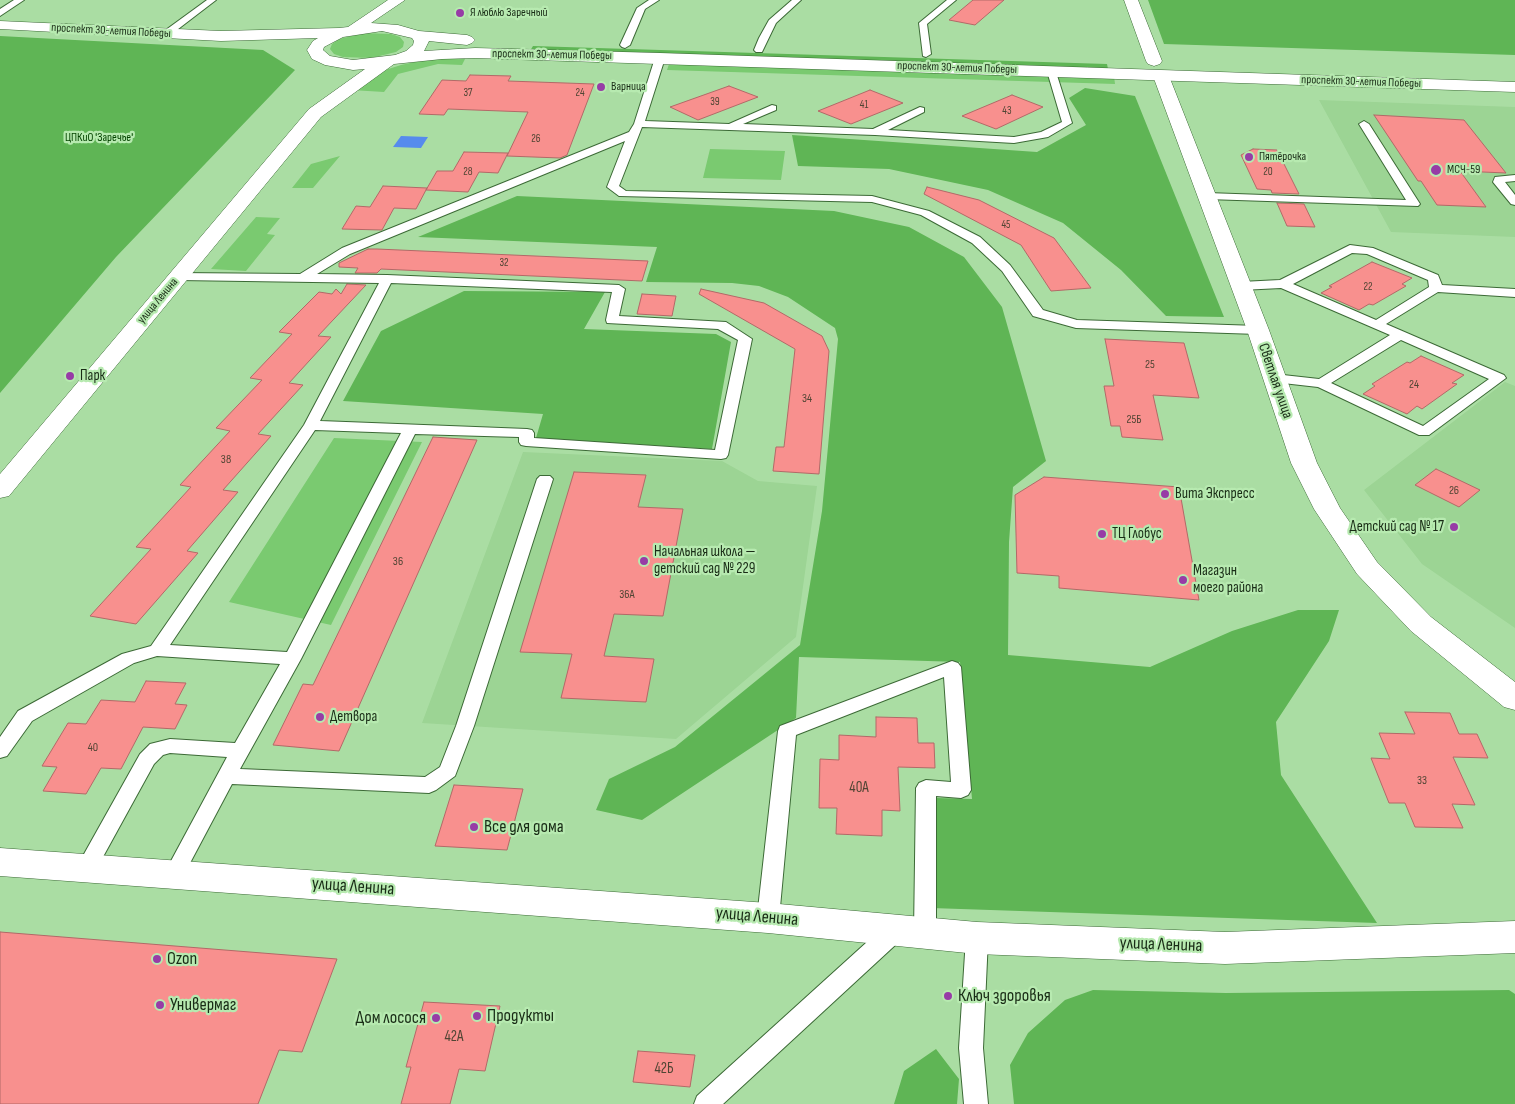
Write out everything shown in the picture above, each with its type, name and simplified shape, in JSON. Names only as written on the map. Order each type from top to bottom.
[{"type":"main road","points":[[343,32],[398,0]]},
{"type":"main road","name":"Светлая улица","points":[[1131,0],[1258,330],[1304,463],[1327,509],[1367,568],[1420,624],[1515,699]]},
{"type":"main road","name":"проспект 30-летия Победы","points":[[0,25],[221,36],[343,32],[382,27],[411,20],[484,41],[926,54],[1515,86]]},
{"type":"main road","name":"улица Ленина","points":[[0,490],[315,112],[365,76],[393,60],[412,54],[420,47],[422,40],[411,20]]},
{"type":"main road","name":"улица Ленина","points":[[315,112],[321,96],[325,68],[315,50],[318,44],[343,32]]},
{"type":"main road","name":"проспект 30-летия Победы","points":[[221,36],[298,50],[325,68],[442,54],[475,53],[1052,71],[1157,68],[1515,73]]},
{"type":"main road","name":"улица Ленина","points":[[0,862],[768,918],[977,938],[1225,948],[1515,937]]},
{"type":"lane","points":[[0,13],[20,0]]},
{"type":"lane","points":[[166,34],[212,0]]},
{"type":"lane","points":[[625,45],[639,4],[655,0]]},
{"type":"lane","points":[[759,50],[772,22],[797,0]]},
{"type":"lane","points":[[926,54],[923,23],[952,0]]},
{"type":"lane","points":[[660,58],[636,129],[613,187],[623,194],[872,199],[925,213],[976,240],[1006,268],[1038,313],[1076,324],[1258,330]]},
{"type":"lane","points":[[304,277],[346,251],[636,129],[728,126],[1014,140],[1044,135],[1068,123],[1052,71]]},
{"type":"lane","points":[[728,126],[772,108]]},
{"type":"lane","points":[[875,132],[920,110]]},
{"type":"lane","points":[[1207,196],[1414,204],[1364,124]]},
{"type":"lane","points":[[1515,178],[1499,179],[1515,202]]},
{"type":"lane","points":[[1241,286],[1283,284],[1350,249],[1369,251],[1434,278],[1436,288]]},
{"type":"lane","points":[[179,276],[387,279],[619,289],[612,320],[721,325],[745,339],[721,455],[526,442],[527,433],[311,425]]},
{"type":"lane","points":[[157,650],[311,425],[387,279]]},
{"type":"lane","points":[[1274,378],[1321,383],[1424,432],[1498,378],[1283,284]]},
{"type":"lane","points":[[1376,325],[1436,288],[1515,293]]},
{"type":"lane","points":[[1321,383],[1400,335]]},
{"type":"lane","points":[[174,874],[292,659],[410,429]]},
{"type":"lane","points":[[227,776],[429,785],[448,771],[465,726],[545,479]]},
{"type":"lane","points":[[0,751],[25,716],[128,658],[157,650],[292,659]]},
{"type":"lane","points":[[706,1104],[910,931],[926,788],[961,790],[952,667],[787,731],[768,918]]},
{"type":"lane","points":[[86,869],[147,759],[157,749],[170,746],[240,751]]},
{"type":"lane","points":[[976,1104],[971,1048],[977,938]]},
{"type":"shaded area","points":[[364,33],[391,34],[400,37],[404,42],[403,47],[396,52],[371,58],[343,57],[334,54],[330,49],[332,44],[339,39]]},
{"type":"shaded area","points":[[466,57],[462,65],[438,64],[398,74],[384,92],[351,90],[382,71],[401,65],[424,60]]},
{"type":"shaded area","points":[[670,61],[1114,76],[1115,84],[667,70]]},
{"type":"shaded area","name":"МСЧ-59","points":[[1319,100],[1515,107],[1515,237],[1391,232]]},
{"type":"shaded area","points":[[710,149],[785,151],[781,180],[703,178]]},
{"type":"shaded area","points":[[340,156],[313,188],[292,188],[311,164]]},
{"type":"shaded area","points":[[256,217],[280,218],[267,234],[275,235],[246,271],[211,269]]},
{"type":"shaded area","name":"Детский сад № 17","points":[[1505,382],[1515,386],[1515,628],[1422,564],[1364,490]]},
{"type":"shaded area","points":[[334,438],[422,442],[331,625],[229,602]]},
{"type":"shaded area","name":"Начальная школа — детский сад № 229","points":[[523,452],[722,461],[758,481],[817,486],[796,637],[676,739],[422,723]]},
{"type":"green space","points":[[1148,0],[1515,0],[1515,55],[1164,44]]},
{"type":"green space","name":"ЦПКиО 'Заречье'","points":[[0,36],[263,50],[295,70],[116,257],[0,393]]},
{"type":"green space","points":[[533,46],[1107,64],[1108,69],[530,51]]},
{"type":"green space","points":[[1085,88],[1135,96],[1224,317],[1166,316],[1121,270],[1063,223],[988,190],[889,169],[798,166],[792,135],[1037,152],[1086,125],[1069,98]]},
{"type":"green space","points":[[517,196],[834,211],[909,227],[964,257],[1002,307],[1046,461],[1013,487],[1009,542],[1008,655],[1150,667],[1232,631],[1298,610],[1339,610],[1329,641],[1276,722],[1281,775],[1377,923],[931,908],[936,798],[972,799],[960,662],[799,657],[796,718],[642,820],[596,810],[609,779],[675,747],[800,645],[822,511],[838,339],[835,328],[788,297],[759,286],[732,283],[646,282],[657,247],[418,237]]},
{"type":"green space","points":[[464,291],[605,292],[584,329],[716,334],[731,342],[712,449],[536,438],[543,414],[343,401],[381,331]]},
{"type":"green space","points":[[1093,990],[1226,993],[1509,990],[1515,994],[1515,1104],[1014,1104],[1010,1065],[1028,1033],[1065,1000]]},
{"type":"green space","points":[[936,1049],[959,1079],[957,1104],[894,1104],[904,1071]]},
{"type":"water","points":[[401,136],[428,137],[421,148],[393,147]]},
{"type":"building","points":[[973,0],[1004,0],[975,25],[949,20]]},
{"type":"building","points":[[470,75],[511,76],[508,81],[594,84],[567,155],[560,158],[507,156],[528,112],[448,109],[444,115],[419,114],[442,80],[466,81]]},
{"type":"building","points":[[729,86],[758,97],[698,120],[670,107]]},
{"type":"building","points":[[870,90],[903,103],[851,124],[818,111]]},
{"type":"building","points":[[1012,95],[1043,107],[996,129],[962,116]]},
{"type":"building","points":[[1374,115],[1464,120],[1506,173],[1460,171],[1486,207],[1437,205],[1421,181],[1418,181]]},
{"type":"building","points":[[1253,149],[1277,150],[1299,194],[1272,193],[1271,190],[1257,189],[1241,155]]},
{"type":"building","points":[[464,152],[508,153],[498,173],[479,172],[468,192],[426,190],[437,171],[453,171]]},
{"type":"building","points":[[383,186],[427,188],[416,209],[394,208],[382,230],[342,229],[356,206],[370,207]]},
{"type":"building","points":[[927,187],[979,200],[1054,238],[1091,288],[1051,291],[1021,245],[924,194]]},
{"type":"building","points":[[1277,203],[1304,204],[1315,227],[1287,226]]},
{"type":"building","points":[[368,249],[648,261],[642,281],[381,269],[377,273],[355,273],[358,268],[339,267],[339,263]]},
{"type":"building","points":[[1372,262],[1412,278],[1402,284],[1406,286],[1373,305],[1369,304],[1359,310],[1321,293],[1332,287],[1329,286]]},
{"type":"building","points":[[347,284],[366,285],[318,336],[331,337],[289,383],[303,385],[258,434],[271,436],[223,490],[238,492],[187,551],[198,553],[136,624],[90,616],[151,549],[136,547],[191,487],[180,485],[230,431],[216,428],[262,380],[250,378],[292,334],[279,332],[319,292],[332,294],[336,289],[341,294]]},
{"type":"building","points":[[701,289],[764,303],[822,336],[829,351],[819,474],[773,471],[776,447],[784,447],[795,349],[699,294]]},
{"type":"building","points":[[642,294],[676,296],[672,316],[637,314]]},
{"type":"building","points":[[1105,339],[1184,343],[1199,398],[1153,395],[1163,440],[1122,437],[1120,426],[1111,426],[1104,386],[1114,386]]},
{"type":"building","points":[[1421,356],[1464,375],[1452,383],[1457,384],[1422,409],[1417,406],[1407,414],[1363,394],[1375,386],[1372,384],[1407,362],[1410,363]]},
{"type":"building","points":[[433,437],[477,440],[339,751],[273,745],[303,684],[313,685]]},
{"type":"building","points":[[1436,469],[1480,490],[1459,507],[1415,485]]},
{"type":"building","points":[[574,472],[646,475],[638,507],[683,509],[663,616],[614,614],[604,656],[654,659],[646,702],[561,698],[572,654],[520,652]]},
{"type":"building","name":"ТЦ Глобус","points":[[1044,477],[1179,487],[1199,600],[1059,588],[1059,576],[1017,573],[1015,495]]},
{"type":"building","points":[[146,681],[186,683],[175,704],[187,705],[175,729],[143,727],[121,769],[101,768],[86,794],[43,791],[57,767],[42,766],[68,723],[86,724],[101,700],[135,702]]},
{"type":"building","points":[[1405,712],[1450,713],[1459,734],[1477,734],[1488,758],[1453,757],[1475,805],[1452,804],[1463,828],[1415,827],[1405,803],[1389,803],[1371,758],[1390,759],[1379,733],[1415,734]]},
{"type":"building","points":[[876,717],[917,718],[918,743],[934,743],[935,768],[898,767],[900,811],[882,810],[882,836],[836,834],[837,808],[819,808],[820,759],[839,760],[839,735],[876,737]]},
{"type":"building","points":[[454,785],[523,789],[507,850],[435,846]]},
{"type":"building","name":"Универмаг","points":[[0,932],[337,959],[302,1052],[279,1050],[258,1104],[0,1104]]},
{"type":"building","points":[[424,1002],[500,1006],[485,1071],[459,1069],[450,1104],[401,1104],[411,1067],[406,1067]]},
{"type":"building","points":[[638,1051],[695,1055],[690,1087],[633,1082]]},
{"type":"place","name":"Я люблю Заречный","points":[[460,13]]},
{"type":"place","name":"Варница","points":[[601,87]]},
{"type":"place","name":"Пятёрочка","points":[[1249,157]]},
{"type":"place","name":"МСЧ-59","points":[[1436,170]]},
{"type":"place","name":"Парк","points":[[70,376]]},
{"type":"place","name":"Вита Экспресс","points":[[1165,494]]},
{"type":"place","name":"Детский сад № 17","points":[[1454,527]]},
{"type":"place","name":"ТЦ Глобус","points":[[1102,534]]},
{"type":"place","name":"Начальная школа — детский сад № 229","points":[[644,561]]},
{"type":"place","name":"Магазин моего района","points":[[1183,580]]},
{"type":"place","name":"Детвора","points":[[320,717]]},
{"type":"place","name":"Все для дома","points":[[474,827]]},
{"type":"place","name":"Ozon","points":[[157,959]]},
{"type":"place","name":"Ключ здоровья","points":[[948,996]]},
{"type":"place","name":"Универмаг","points":[[160,1005]]},
{"type":"place","name":"Продукты","points":[[477,1016]]},
{"type":"place","name":"Дом лосося","points":[[436,1018]]}]
